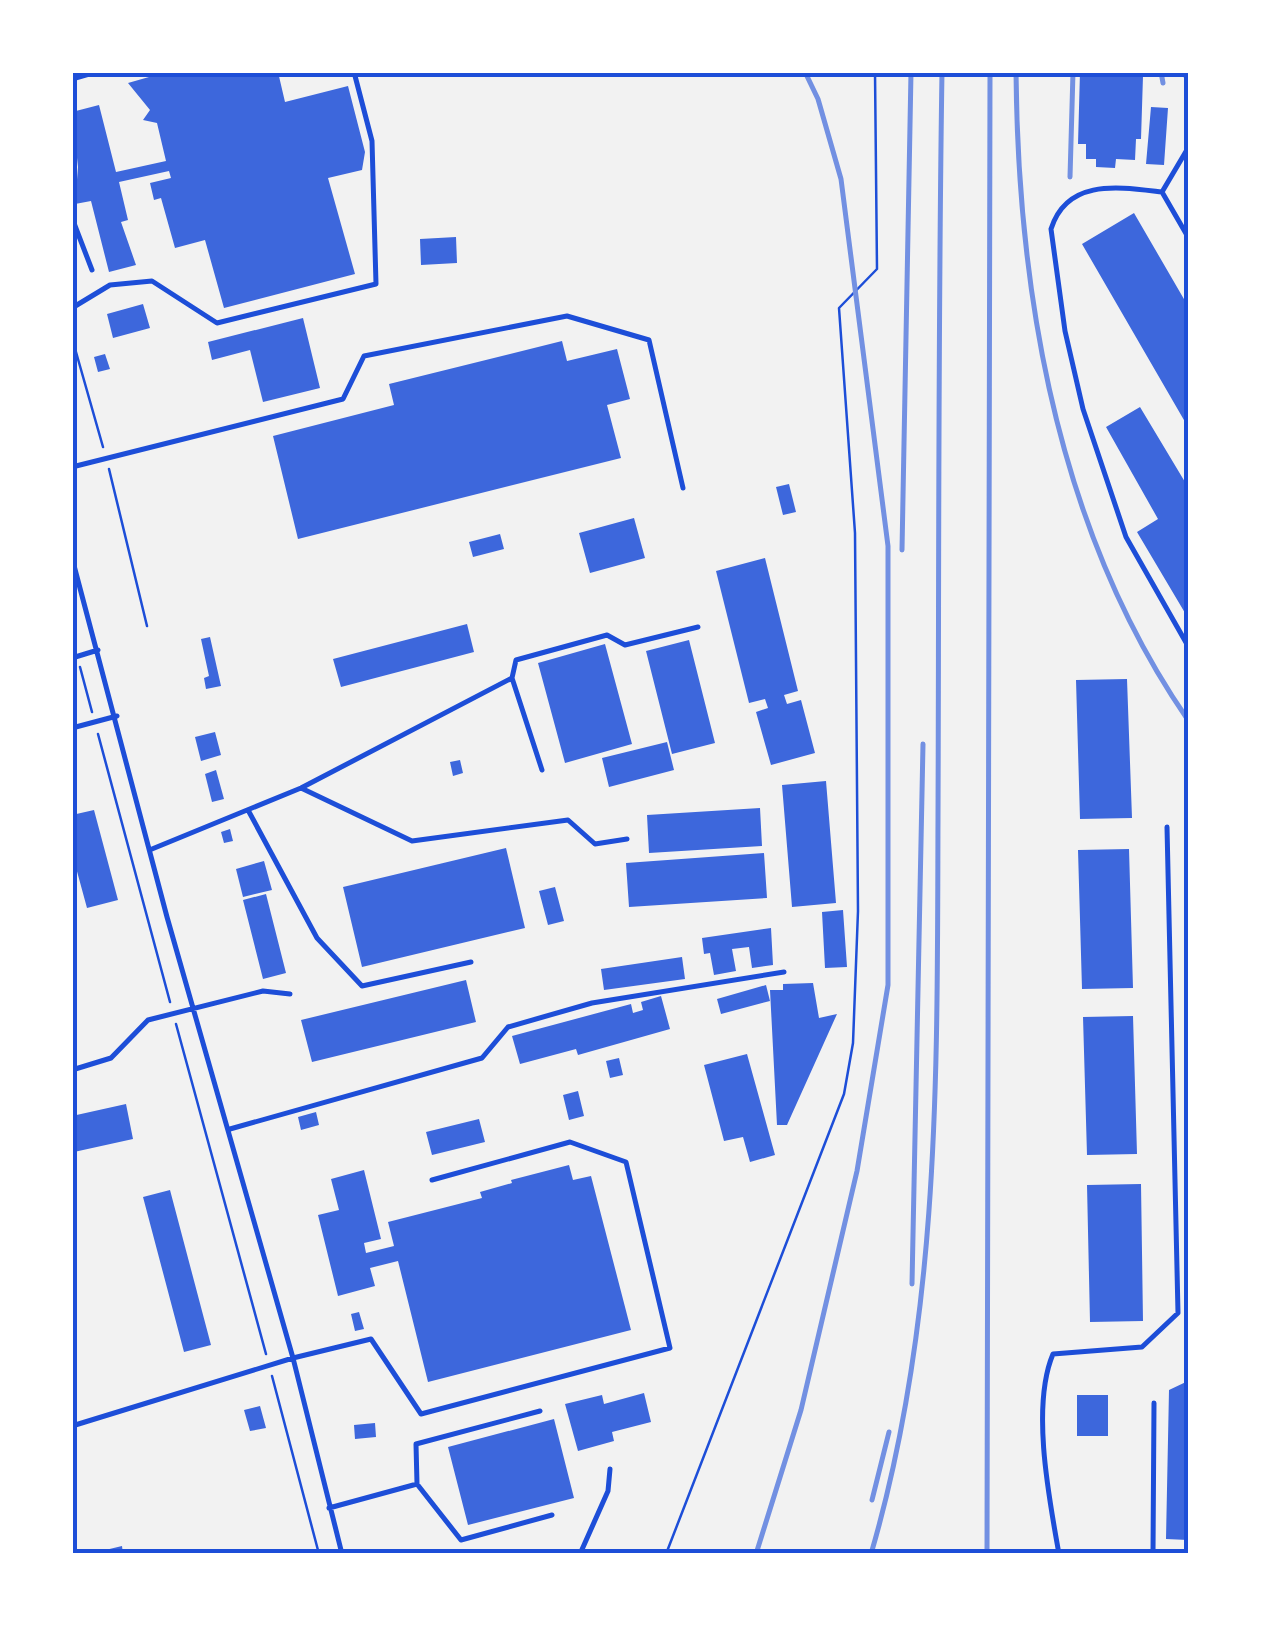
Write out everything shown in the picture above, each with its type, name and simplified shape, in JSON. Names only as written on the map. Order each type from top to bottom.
[{"type":"lane","points":[[72,80],[96,72]]},
{"type":"lane","points":[[72,308],[110,285],[152,281],[217,323],[376,284],[372,141],[354,72]]},
{"type":"lane","points":[[1162,192],[1188,148]]},
{"type":"lane","points":[[1162,192],[1116,186],[1085,189],[1056,214],[1051,229],[1064,331],[1095,446],[1126,537],[1188,646]]},
{"type":"lane","points":[[1162,192],[1188,236]]},
{"type":"lane","points":[[72,218],[92,270]]},
{"type":"lane","points":[[72,467],[343,399],[364,356],[566,316],[649,340],[683,488]]},
{"type":"lane","points":[[72,558],[193,1006],[294,1358],[342,1554]]},
{"type":"lane","points":[[542,770],[512,678],[516,660],[607,635],[625,645],[698,626]]},
{"type":"lane","points":[[75,657],[98,650]]},
{"type":"lane","points":[[152,849],[301,788],[512,678]]},
{"type":"lane","points":[[72,728],[117,716]]},
{"type":"lane","points":[[301,788],[412,841],[568,820],[595,844],[626,839]]},
{"type":"lane","points":[[248,810],[317,938],[362,986],[471,962]]},
{"type":"lane","points":[[1059,1554],[1050,1502],[1043,1379],[1053,1354],[1142,1347],[1178,1313],[1168,828]]},
{"type":"lane","points":[[230,1129],[482,1058],[508,1027],[592,1002],[784,972]]},
{"type":"lane","points":[[72,1070],[111,1058],[148,1020],[263,991],[290,994]]},
{"type":"lane","points":[[72,1426],[294,1358],[371,1339],[420,1414],[670,1348],[626,1162],[570,1142],[432,1180]]},
{"type":"lane","points":[[1153,1554],[1154,1403]]},
{"type":"lane","points":[[540,1412],[416,1444],[417,1484],[462,1540],[552,1515]]},
{"type":"lane","points":[[580,1554],[608,1491],[610,1469]]},
{"type":"lane","points":[[329,1508],[417,1484]]},
{"type":"path","points":[[666,1554],[844,1094],[853,1043],[858,912],[855,533],[839,308],[878,269],[874,72]]},
{"type":"path","points":[[72,338],[147,626]]},
{"type":"path","points":[[75,657],[319,1554]]},
{"type":"building","points":[[148,72],[278,72],[285,102],[348,86],[365,152],[362,170],[328,178],[355,274],[224,308],[205,240],[175,248],[161,198],[154,200],[150,183],[171,178],[169,171],[119,182],[128,220],[121,222],[136,265],[109,272],[91,201],[75,204],[78,167],[72,112],[99,105],[116,172],[166,161],[157,123],[143,120],[150,110],[128,83],[149,77]]},
{"type":"building","points":[[1080,72],[1143,76],[1141,139],[1136,139],[1135,160],[1116,159],[1115,168],[1096,167],[1096,159],[1086,159],[1086,144],[1078,144]]},
{"type":"building","points":[[1151,107],[1168,108],[1164,165],[1146,164]]},
{"type":"building","points":[[1134,213],[1188,306],[1188,427],[1082,244]]},
{"type":"building","points":[[456,237],[457,263],[421,265],[420,239]]},
{"type":"building","points":[[143,304],[150,328],[113,338],[107,314]]},
{"type":"building","points":[[303,318],[320,388],[263,402],[250,350],[212,360],[208,342]]},
{"type":"building","points":[[562,341],[567,361],[617,349],[630,399],[607,405],[621,458],[298,539],[273,436],[394,405],[389,384]]},
{"type":"building","points":[[105,354],[110,369],[98,372],[94,357]]},
{"type":"building","points":[[1140,407],[1188,487],[1188,618],[1137,532],[1158,519],[1106,427]]},
{"type":"building","points":[[789,484],[796,512],[783,515],[776,487]]},
{"type":"building","points":[[634,518],[645,558],[590,573],[579,533]]},
{"type":"building","points":[[500,534],[504,549],[473,557],[469,542]]},
{"type":"building","points":[[765,558],[798,691],[784,695],[787,704],[801,700],[815,753],[771,765],[756,712],[768,708],[765,699],[749,703],[716,571]]},
{"type":"building","points":[[467,624],[474,652],[341,687],[333,659]]},
{"type":"building","points":[[210,637],[221,686],[206,689],[204,678],[209,676],[201,639]]},
{"type":"building","points":[[689,640],[715,743],[672,754],[646,651]]},
{"type":"building","points":[[605,644],[632,744],[565,763],[538,663]]},
{"type":"building","points":[[1127,679],[1132,818],[1080,819],[1076,680]]},
{"type":"building","points":[[215,732],[221,755],[201,761],[195,737]]},
{"type":"building","points":[[667,742],[674,770],[609,787],[602,758]]},
{"type":"building","points":[[460,760],[463,773],[453,776],[450,762]]},
{"type":"building","points":[[216,770],[224,799],[212,802],[205,774]]},
{"type":"building","points":[[826,781],[836,903],[792,907],[782,785]]},
{"type":"building","points":[[760,808],[762,846],[649,853],[647,815]]},
{"type":"building","points":[[94,810],[118,900],[87,908],[72,853],[72,815]]},
{"type":"building","points":[[230,829],[233,841],[224,843],[221,832]]},
{"type":"building","points":[[506,848],[525,928],[362,967],[343,887]]},
{"type":"building","points":[[1129,849],[1133,988],[1082,989],[1078,850]]},
{"type":"building","points":[[764,853],[767,898],[629,907],[626,863]]},
{"type":"building","points":[[264,861],[272,890],[243,897],[236,869]]},
{"type":"building","points":[[555,887],[564,921],[548,925],[539,891]]},
{"type":"building","points":[[266,894],[286,973],[263,979],[243,900]]},
{"type":"building","points":[[843,910],[847,967],[825,968],[822,912]]},
{"type":"building","points":[[771,928],[773,965],[752,968],[749,947],[732,949],[736,971],[714,975],[710,953],[704,954],[702,938]]},
{"type":"building","points":[[682,957],[685,979],[604,990],[601,969]]},
{"type":"building","points":[[466,980],[476,1022],[312,1062],[301,1020]]},
{"type":"building","points":[[813,983],[819,1018],[837,1014],[787,1125],[777,1125],[770,990],[783,990],[783,984]]},
{"type":"building","points":[[766,985],[770,1001],[721,1014],[717,999]]},
{"type":"building","points":[[661,996],[670,1029],[578,1055],[576,1049],[520,1064],[512,1036],[631,1004],[633,1013],[643,1010],[641,1002]]},
{"type":"building","points":[[1133,1016],[1137,1154],[1087,1155],[1083,1017]]},
{"type":"building","points":[[747,1054],[775,1155],[750,1162],[743,1137],[724,1141],[704,1065]]},
{"type":"building","points":[[619,1058],[623,1075],[610,1078],[606,1061]]},
{"type":"building","points":[[578,1091],[584,1116],[569,1120],[563,1095]]},
{"type":"building","points":[[126,1104],[133,1139],[74,1152],[72,1116]]},
{"type":"building","points":[[316,1112],[319,1125],[301,1130],[298,1117]]},
{"type":"building","points":[[479,1119],[485,1142],[432,1155],[426,1132]]},
{"type":"building","points":[[569,1165],[573,1180],[591,1176],[631,1330],[428,1382],[398,1261],[370,1268],[375,1286],[338,1296],[318,1215],[339,1210],[331,1179],[364,1170],[381,1239],[364,1243],[366,1253],[394,1246],[388,1222],[482,1198],[480,1192],[512,1183],[511,1180]]},
{"type":"building","points":[[1141,1184],[1143,1321],[1090,1322],[1087,1185]]},
{"type":"building","points":[[170,1190],[211,1345],[184,1352],[143,1197]]},
{"type":"building","points":[[359,1312],[364,1329],[355,1331],[351,1314]]},
{"type":"building","points":[[1188,1381],[1188,1540],[1166,1539],[1169,1390]]},
{"type":"building","points":[[644,1393],[651,1422],[612,1432],[614,1441],[578,1451],[565,1404],[602,1395],[604,1404]]},
{"type":"building","points":[[1077,1395],[1108,1395],[1108,1436],[1077,1436]]},
{"type":"building","points":[[260,1406],[266,1428],[250,1431],[244,1410]]},
{"type":"building","points":[[554,1419],[574,1498],[468,1525],[448,1447]]},
{"type":"building","points":[[375,1423],[376,1437],[355,1439],[354,1425]]},
{"type":"building","points":[[122,1546],[123,1554],[97,1552]]},
{"type":"railway","points":[[756,1554],[801,1410],[857,1171],[888,985],[888,546],[841,179],[818,99],[805,72]]},
{"type":"railway","points":[[902,550],[911,72]]},
{"type":"railway","points":[[871,1554],[894,1464],[911,1373],[923,1282],[935,1098],[942,72]]},
{"type":"railway","points":[[987,1554],[990,72]]},
{"type":"railway","points":[[1016,72],[1025,242],[1054,410],[1077,492],[1107,571],[1143,647],[1188,720]]},
{"type":"railway","points":[[1070,177],[1073,72]]},
{"type":"railway","points":[[1161,72],[1163,83]]},
{"type":"railway","points":[[1184,72],[1188,81]]},
{"type":"railway","points":[[912,1284],[923,744]]},
{"type":"railway","points":[[872,1500],[889,1432]]}]
